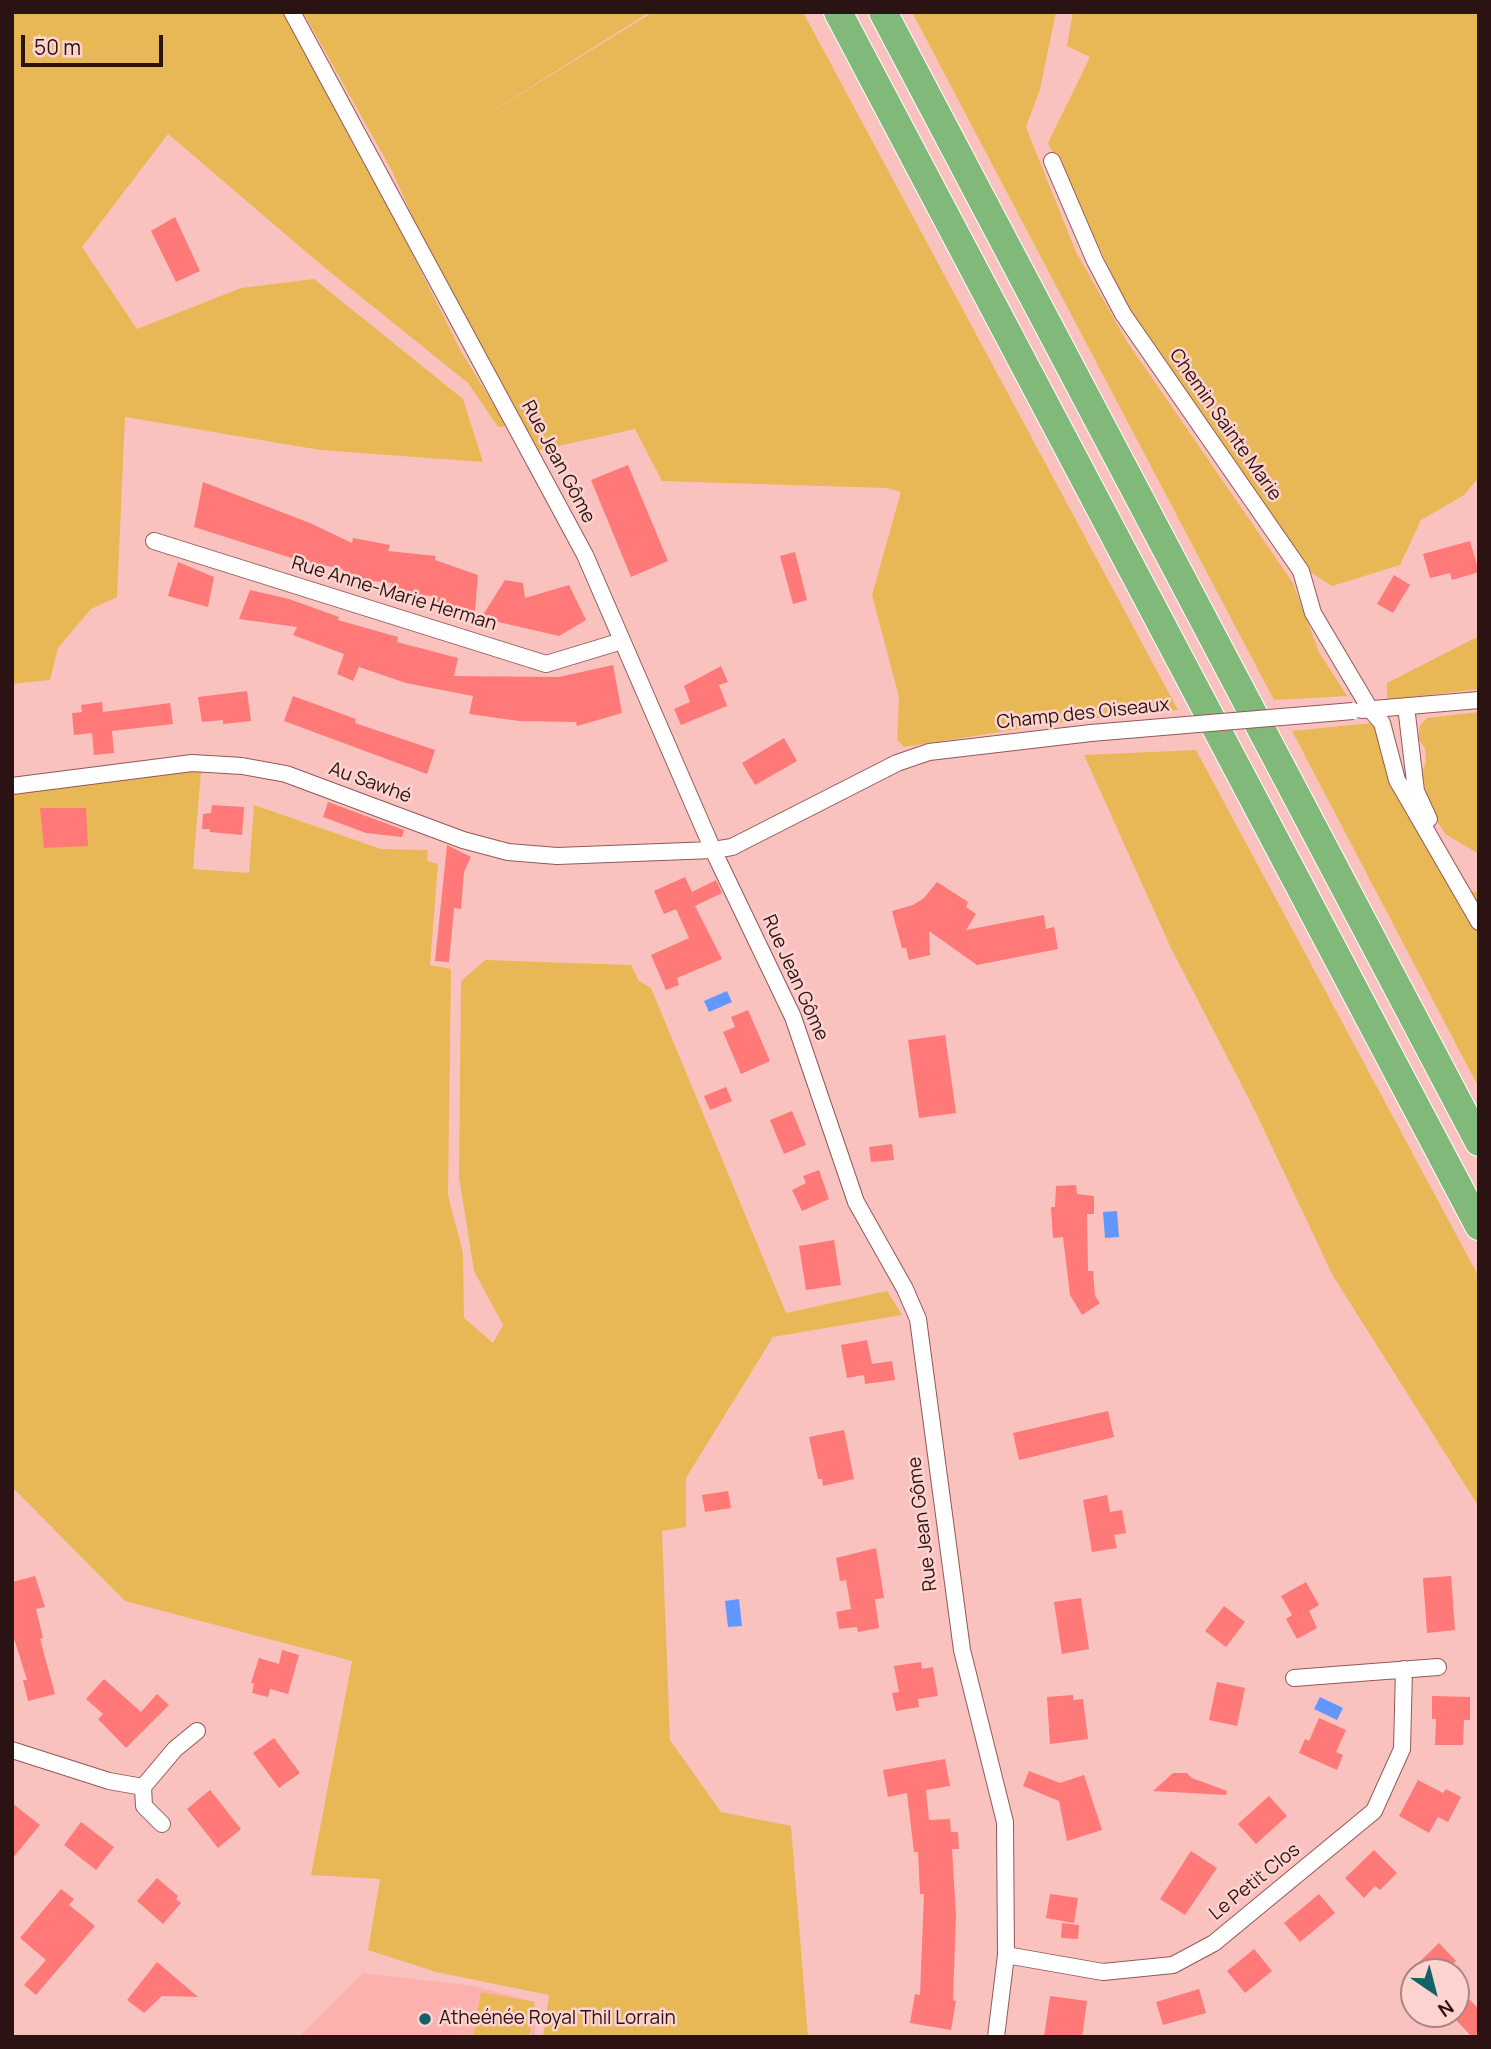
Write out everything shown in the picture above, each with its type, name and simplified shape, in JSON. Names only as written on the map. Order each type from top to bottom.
[{"type":"highway","points":[[838,12],[1479,1226]]},
{"type":"highway","points":[[883,12],[1479,1142]]},
{"type":"street","name":"Rue Jean Gôme","points":[[292,12],[585,555],[713,850],[804,1043],[856,1202],[905,1289],[918,1319],[962,1650],[1005,1822],[1006,1955],[996,2037]]},
{"type":"street","name":"Chemin Sainte Marie","points":[[1052,161],[1095,261],[1123,314],[1301,571],[1313,613],[1370,709],[1382,723],[1396,780],[1479,922]]},
{"type":"street","name":"Rue Anne-Marie Herman","points":[[154,541],[547,664],[622,641]]},
{"type":"street","name":"Champ des Oiseaux","points":[[713,850],[732,847],[897,763],[929,752],[1091,733],[1479,700]]},
{"type":"street","points":[[1406,706],[1416,791],[1479,908]]},
{"type":"street","name":"Au Sawhé","points":[[12,786],[192,763],[242,766],[286,774],[463,840],[508,852],[557,856],[713,850]]},
{"type":"street","points":[[1294,1678],[1438,1667]]},
{"type":"street","name":"Le Petit Clos","points":[[1006,1955],[1103,1972],[1173,1965],[1214,1943],[1374,1811],[1402,1749],[1404,1669]]},
{"type":"street","points":[[162,1824],[144,1806],[143,1787],[175,1749],[197,1731]]},
{"type":"street","points":[[12,1749],[109,1781],[143,1787]]},
{"type":"shaded area","points":[[12,12],[284,12],[378,186],[462,353],[507,426],[498,427],[468,383],[325,268],[168,134],[82,247],[137,329],[241,288],[314,279],[463,399],[483,462],[320,450],[125,417],[117,597],[91,609],[58,648],[50,680],[12,684]]},
{"type":"shaded area","points":[[303,12],[650,12],[467,127],[653,12],[803,12],[1178,710],[1070,721],[904,747],[897,740],[899,697],[872,595],[901,492],[887,488],[662,481],[635,429],[536,451],[445,290],[392,171]]},
{"type":"shaded area","points":[[912,12],[1056,12],[1040,89],[1026,127],[1076,252],[1128,343],[1293,583],[1319,652],[1347,696],[1274,700]]},
{"type":"shaded area","points":[[1073,12],[1479,12],[1479,477],[1464,495],[1421,520],[1400,565],[1332,586],[1293,561],[1142,335],[1048,143],[1090,57],[1067,46]]},
{"type":"shaded area","points":[[1479,636],[1479,689],[1387,700],[1387,683]]},
{"type":"shaded area","points":[[1479,712],[1479,854],[1445,834],[1432,813],[1421,774],[1426,762],[1425,748],[1418,739],[1420,726],[1427,718]]},
{"type":"shaded area","points":[[1372,723],[1378,725],[1452,890],[1479,892],[1479,1088],[1292,731]]},
{"type":"shaded area","points":[[1196,750],[1479,1277],[1479,1507],[1333,1276],[1255,1111],[1171,948],[1084,755]]},
{"type":"shaded area","points":[[201,771],[193,869],[249,873],[254,805],[381,849],[428,850],[427,861],[438,864],[430,965],[451,969],[448,1195],[463,1253],[464,1318],[493,1343],[503,1325],[474,1271],[459,1177],[461,981],[485,960],[631,965],[639,981],[651,988],[786,1313],[887,1291],[902,1315],[773,1337],[686,1478],[686,1527],[662,1531],[670,1740],[721,1812],[791,1826],[808,2037],[543,2037],[549,1995],[436,1972],[368,1950],[380,1879],[311,1875],[352,1661],[125,1601],[12,1487],[12,789],[30,785]]},
{"type":"shaded area","name":"Atheénée Royal Thil Lorrain","points":[[363,1973],[474,1986],[535,2002],[535,2037],[299,2037]]},
{"type":"shaded area","points":[[481,1992],[535,2002],[529,2037],[473,2037]]},
{"type":"water","points":[[727,991],[732,1002],[709,1012],[704,1001]]},
{"type":"water","points":[[1117,1211],[1119,1237],[1105,1238],[1103,1212]]},
{"type":"water","points":[[739,1599],[742,1626],[728,1627],[725,1601]]},
{"type":"water","points":[[1320,1697],[1343,1708],[1337,1720],[1314,1709]]},
{"type":"building","points":[[175,217],[200,271],[176,282],[151,231]]},
{"type":"building","points":[[628,465],[668,561],[631,577],[591,480]]},
{"type":"building","points":[[203,482],[310,523],[352,543],[353,538],[390,545],[388,551],[436,556],[435,560],[478,575],[475,612],[436,602],[438,597],[388,591],[392,583],[341,578],[343,569],[301,561],[194,527]]},
{"type":"building","points":[[1470,541],[1479,572],[1452,580],[1450,573],[1430,578],[1423,554]]},
{"type":"building","points":[[795,552],[807,600],[793,604],[780,556]]},
{"type":"building","points":[[178,562],[214,577],[208,607],[168,596]]},
{"type":"building","points":[[1394,575],[1410,585],[1393,613],[1377,604]]},
{"type":"building","points":[[505,580],[523,583],[525,598],[569,585],[586,620],[559,636],[481,618]]},
{"type":"building","points":[[250,590],[289,599],[339,617],[338,620],[398,637],[397,642],[458,658],[454,676],[559,677],[613,665],[622,713],[577,726],[576,722],[519,721],[469,714],[473,696],[406,683],[359,667],[353,681],[337,674],[344,654],[293,635],[297,627],[239,619]]},
{"type":"building","points":[[721,666],[728,682],[719,685],[727,706],[681,725],[674,709],[690,702],[684,686]]},
{"type":"building","points":[[247,691],[251,721],[223,724],[223,720],[202,722],[198,697]]},
{"type":"building","points":[[293,696],[356,719],[355,723],[435,750],[427,774],[284,721]]},
{"type":"building","points":[[102,702],[103,712],[170,703],[173,724],[112,731],[114,753],[94,755],[92,733],[74,735],[72,713],[82,712],[81,705]]},
{"type":"building","points":[[784,738],[797,761],[755,785],[742,763]]},
{"type":"building","points":[[328,802],[404,830],[402,837],[366,833],[323,817]]},
{"type":"building","points":[[212,805],[244,807],[242,835],[202,829],[203,814],[211,813]]},
{"type":"building","points":[[40,808],[86,808],[88,846],[44,848]]},
{"type":"building","points":[[447,845],[471,857],[464,872],[461,909],[454,908],[449,962],[435,961]]},
{"type":"building","points":[[685,877],[692,892],[716,880],[722,893],[695,906],[722,959],[677,978],[679,985],[666,990],[651,955],[689,938],[676,909],[664,914],[654,891]]},
{"type":"building","points":[[937,882],[968,902],[966,907],[976,914],[966,930],[1044,915],[1046,929],[1054,927],[1058,949],[977,965],[929,931],[930,955],[909,960],[906,948],[902,948],[892,911],[913,905],[924,898]]},
{"type":"building","points":[[748,1010],[770,1061],[741,1074],[723,1032],[735,1027],[731,1017]]},
{"type":"building","points":[[945,1035],[956,1113],[919,1118],[908,1040]]},
{"type":"building","points":[[726,1087],[732,1101],[710,1110],[704,1096]]},
{"type":"building","points":[[792,1111],[806,1145],[784,1154],[770,1120]]},
{"type":"building","points":[[892,1144],[894,1160],[871,1162],[869,1147]]},
{"type":"building","points":[[819,1170],[829,1199],[802,1211],[792,1190],[806,1183],[803,1176]]},
{"type":"building","points":[[1076,1185],[1077,1194],[1094,1196],[1094,1214],[1087,1214],[1088,1271],[1093,1271],[1095,1296],[1100,1303],[1082,1315],[1070,1295],[1063,1237],[1053,1238],[1051,1207],[1055,1207],[1056,1186]]},
{"type":"building","points":[[834,1240],[841,1285],[806,1290],[799,1246]]},
{"type":"building","points":[[867,1340],[872,1364],[892,1361],[895,1380],[865,1384],[864,1375],[847,1378],[841,1345]]},
{"type":"building","points":[[1108,1411],[1114,1437],[1019,1460],[1013,1433]]},
{"type":"building","points":[[844,1430],[854,1479],[823,1486],[822,1479],[818,1479],[809,1437]]},
{"type":"building","points":[[728,1491],[731,1508],[705,1512],[702,1495]]},
{"type":"building","points":[[1107,1495],[1110,1512],[1122,1510],[1126,1533],[1114,1535],[1117,1548],[1092,1552],[1083,1500]]},
{"type":"building","points":[[876,1548],[884,1598],[875,1599],[879,1628],[858,1632],[857,1627],[839,1629],[836,1612],[851,1609],[846,1580],[840,1581],[836,1558]]},
{"type":"building","points":[[35,1576],[45,1607],[36,1609],[43,1638],[40,1639],[55,1694],[28,1701],[23,1680],[27,1680],[12,1632],[12,1582]]},
{"type":"building","points":[[1451,1576],[1455,1630],[1427,1633],[1423,1578]]},
{"type":"building","points":[[1306,1582],[1319,1605],[1309,1611],[1317,1628],[1297,1639],[1286,1619],[1292,1615],[1281,1596]]},
{"type":"building","points":[[1081,1598],[1089,1649],[1062,1654],[1054,1602]]},
{"type":"building","points":[[1224,1606],[1245,1622],[1226,1647],[1205,1631]]},
{"type":"building","points":[[282,1650],[299,1655],[288,1694],[270,1689],[268,1697],[252,1693],[254,1684],[251,1683],[259,1658],[279,1664]]},
{"type":"building","points":[[921,1662],[922,1669],[933,1667],[938,1696],[918,1699],[919,1707],[896,1711],[892,1693],[899,1692],[894,1666]]},
{"type":"building","points":[[104,1679],[141,1712],[157,1694],[169,1705],[126,1748],[98,1719],[103,1714],[86,1699]]},
{"type":"building","points":[[1217,1682],[1245,1688],[1237,1726],[1209,1720]]},
{"type":"building","points":[[1073,1695],[1073,1700],[1083,1699],[1088,1739],[1050,1744],[1047,1697]]},
{"type":"building","points":[[1432,1696],[1470,1697],[1470,1720],[1464,1720],[1463,1745],[1435,1745],[1436,1719],[1432,1719]]},
{"type":"building","points":[[1319,1718],[1346,1730],[1336,1752],[1343,1755],[1337,1770],[1299,1753],[1305,1739],[1309,1741]]},
{"type":"building","points":[[274,1738],[300,1773],[279,1788],[253,1753]]},
{"type":"building","points":[[945,1759],[950,1786],[926,1790],[929,1820],[950,1819],[951,1832],[958,1832],[959,1849],[952,1849],[956,1915],[953,2000],[956,2001],[951,2030],[910,2023],[915,1994],[920,1995],[924,1894],[920,1894],[918,1852],[914,1852],[907,1793],[888,1797],[883,1770]]},
{"type":"building","points":[[1029,1771],[1060,1783],[1084,1775],[1102,1830],[1067,1841],[1059,1801],[1023,1786]]},
{"type":"building","points":[[1173,1773],[1187,1773],[1192,1778],[1227,1791],[1226,1795],[1153,1791]]},
{"type":"building","points":[[1418,1780],[1443,1793],[1446,1789],[1461,1797],[1448,1822],[1438,1817],[1429,1833],[1399,1816]]},
{"type":"building","points":[[210,1790],[241,1829],[218,1848],[187,1809]]},
{"type":"building","points":[[1269,1796],[1287,1816],[1256,1844],[1238,1824]]},
{"type":"building","points":[[12,1803],[40,1825],[12,1859]]},
{"type":"building","points":[[81,1822],[114,1847],[96,1870],[64,1845]]},
{"type":"building","points":[[1374,1850],[1397,1873],[1380,1890],[1375,1886],[1364,1898],[1345,1878]]},
{"type":"building","points":[[1191,1851],[1217,1868],[1185,1915],[1160,1899]]},
{"type":"building","points":[[157,1878],[178,1896],[176,1899],[181,1903],[163,1924],[137,1901]]},
{"type":"building","points":[[61,1889],[74,1899],[69,1905],[95,1926],[36,1995],[24,1985],[46,1960],[20,1938]]},
{"type":"building","points":[[1050,1894],[1078,1898],[1074,1923],[1046,1918]]},
{"type":"building","points":[[1319,1894],[1335,1913],[1300,1942],[1284,1923]]},
{"type":"building","points":[[1062,1923],[1079,1925],[1078,1939],[1061,1938]]},
{"type":"building","points":[[1439,1943],[1453,1958],[1423,1958]]},
{"type":"building","points":[[1254,1949],[1272,1971],[1245,1993],[1227,1971]]},
{"type":"building","points":[[157,1962],[198,1997],[162,1996],[144,2013],[127,2000]]},
{"type":"building","points":[[1199,1989],[1206,2013],[1163,2025],[1156,2002]]},
{"type":"building","points":[[1050,1996],[1087,2001],[1082,2037],[1044,2037]]},
{"type":"building","points":[[1470,2000],[1479,2009],[1479,2037],[1472,2037],[1464,2028],[1470,2028]]},
{"type":"place","name":"Atheénée Royal Thil Lorrain","points":[[425,2019]]}]
